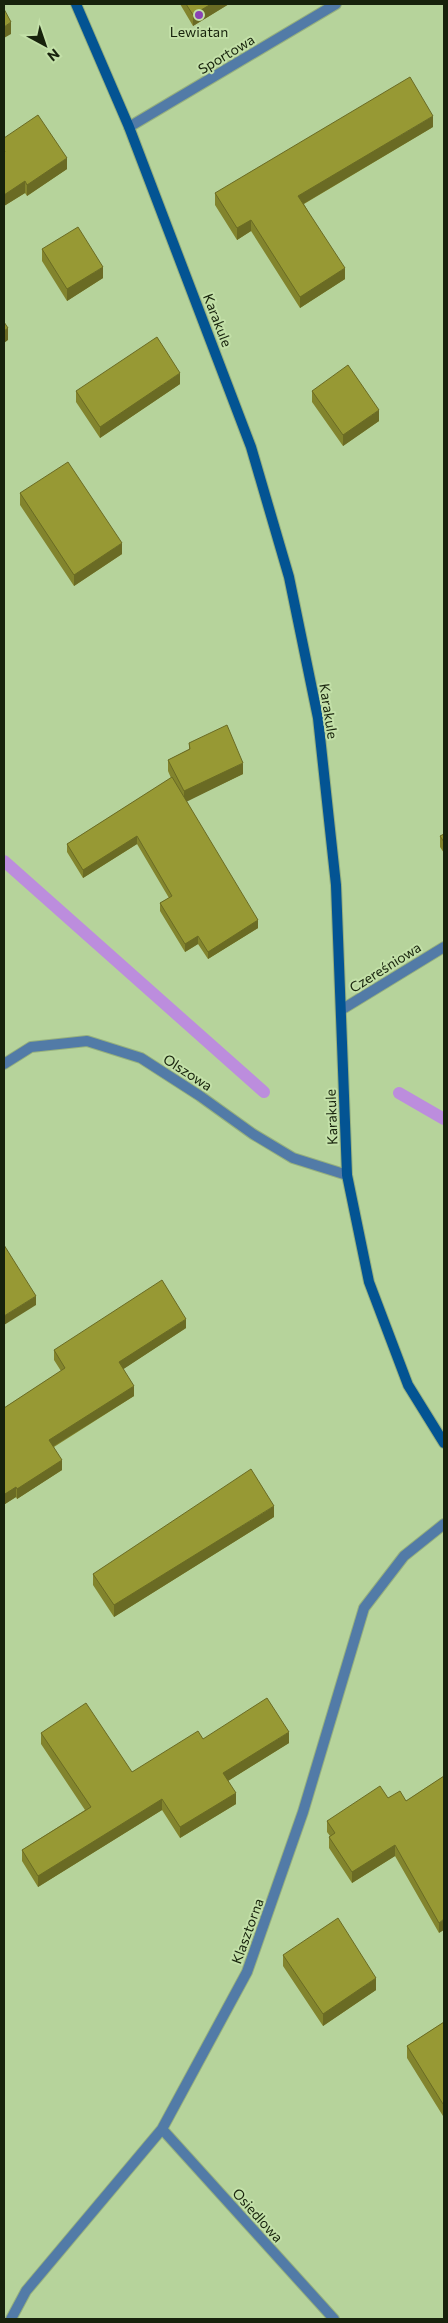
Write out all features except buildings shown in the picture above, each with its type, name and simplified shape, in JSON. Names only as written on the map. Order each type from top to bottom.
[{"type":"street","name":"Karakule","points":[[76,4],[129,127],[251,447],[289,577],[318,718],[336,885],[347,1175],[369,1282],[408,1385],[444,1443]]},
{"type":"street","name":"Sportowa","points":[[129,127],[336,4]]},
{"type":"street","name":"Czereśniowa","points":[[341,1010],[444,947]]},
{"type":"street","name":"Olszowa","points":[[4,1064],[31,1047],[87,1041],[141,1058],[200,1096],[253,1134],[293,1158],[347,1175]]},
{"type":"street","name":"Klasztorna","points":[[11,2319],[26,2291],[162,2129],[247,1972],[303,1812],[364,1608],[404,1556],[444,1524]]},
{"type":"street","name":"Osiedlowa","points":[[162,2129],[334,2319]]},
{"type":"waterway","points":[[4,861],[264,1092]]},
{"type":"waterway","points":[[399,1093],[444,1119]]},
{"type":"place","name":"Lewiatan","points":[[199,15]]}]
